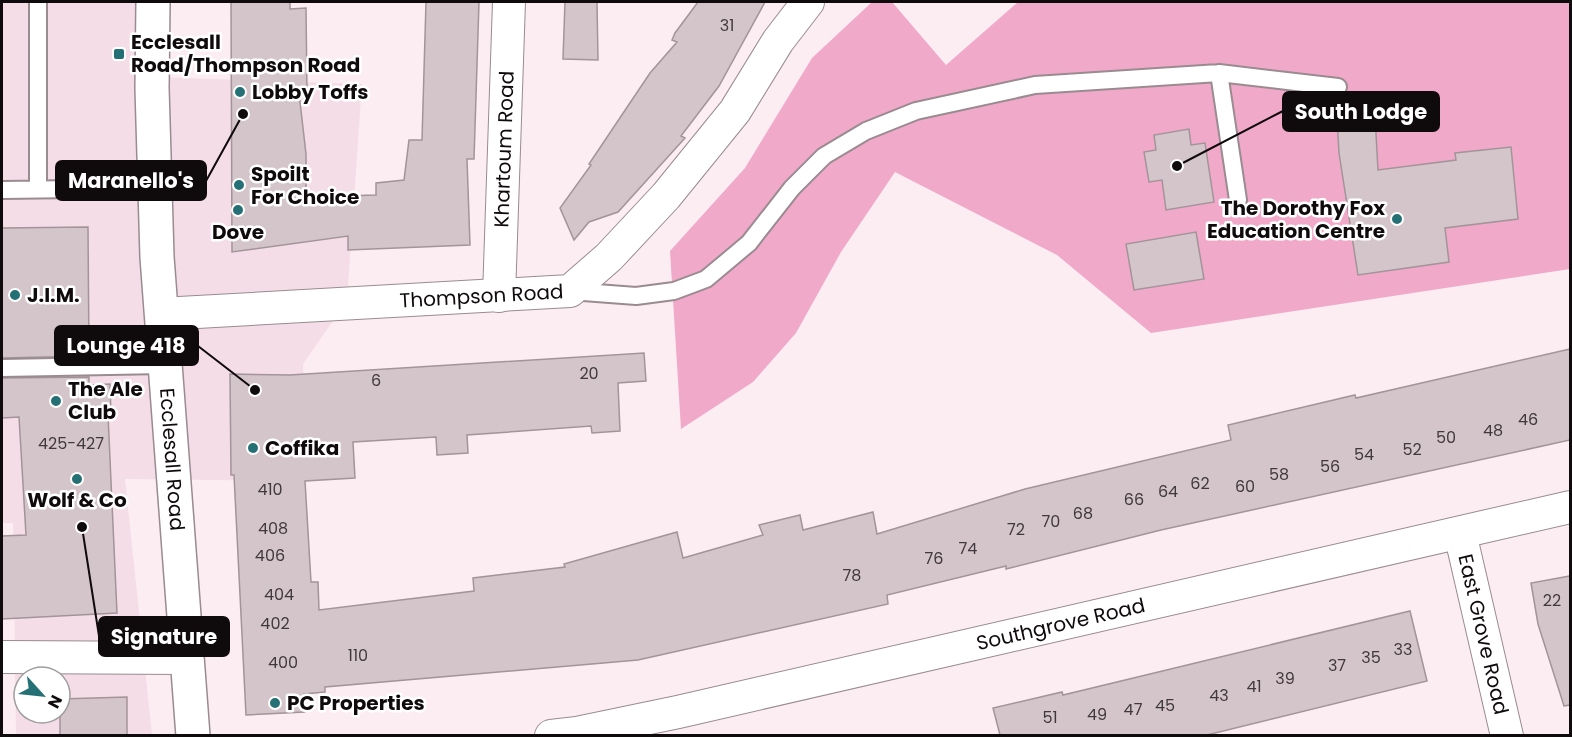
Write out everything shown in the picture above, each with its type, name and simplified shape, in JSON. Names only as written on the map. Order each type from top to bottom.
[{"type":"main road","name":"Ecclesall Road","points":[[153,2],[151,60],[160,314],[193,735]]},
{"type":"street","name":"Khartoum Road","points":[[499,296],[509,2]]},
{"type":"street","name":"Thompson Road","points":[[160,314],[570,291],[609,257],[666,196],[735,111],[778,41],[808,2]]},
{"type":"street","name":"Southgrove Road","points":[[550,735],[577,733],[678,712],[1570,507]]},
{"type":"street","name":"East Grove Road","points":[[1460,533],[1507,735]]},
{"type":"street","points":[[2,657],[187,658]]},
{"type":"lane","points":[[38,2],[38,189]]},
{"type":"lane","points":[[1220,73],[1238,200]]},
{"type":"lane","points":[[570,291],[636,296],[674,291],[706,279],[749,243],[792,188],[824,156],[866,131],[916,111],[1035,85],[1220,73],[1338,87]]},
{"type":"lane","points":[[2,190],[154,188]]},
{"type":"lane","points":[[2,368],[164,365]]},
{"type":"shaded area","points":[[2,2],[162,2],[157,77],[362,84],[347,301],[303,364],[308,481],[125,479],[152,735],[16,735],[16,725],[72,725],[72,665],[15,665],[13,523],[2,523]]},
{"type":"shaded area","points":[[872,2],[892,2],[946,65],[1018,2],[1570,2],[1570,269],[1151,333],[1057,255],[895,172],[841,252],[796,333],[753,382],[681,429],[670,251],[745,168],[812,58]]},
{"type":"building","points":[[231,2],[290,2],[290,9],[306,8],[307,92],[299,93],[306,154],[306,197],[376,195],[376,183],[404,180],[409,140],[422,140],[426,2],[479,2],[474,159],[467,159],[470,245],[348,250],[348,236],[232,252]]},
{"type":"building","points":[[565,2],[597,2],[598,60],[563,59]]},
{"type":"building","points":[[698,2],[765,2],[719,86],[681,136],[685,138],[618,212],[589,222],[574,240],[560,208],[591,165],[589,164],[650,73],[677,42],[672,40],[675,33]]},
{"type":"building","points":[[1375,115],[1378,170],[1456,160],[1455,153],[1511,147],[1518,219],[1445,228],[1449,262],[1358,275],[1339,153],[1337,117]]},
{"type":"building","points":[[1189,129],[1191,145],[1205,143],[1214,202],[1166,210],[1162,180],[1149,182],[1144,152],[1156,150],[1154,135]]},
{"type":"building","points":[[88,227],[89,356],[2,358],[2,228]]},
{"type":"building","points":[[1196,232],[1204,279],[1134,290],[1126,244]]},
{"type":"building","points":[[1570,349],[1570,440],[1161,530],[1006,569],[1006,566],[887,595],[888,604],[638,660],[325,687],[325,692],[304,694],[305,712],[246,715],[234,475],[231,475],[230,374],[290,375],[644,353],[646,381],[618,383],[620,431],[592,433],[591,426],[467,435],[468,453],[437,455],[436,437],[353,442],[355,478],[305,481],[311,582],[318,582],[319,610],[474,591],[473,578],[565,567],[564,564],[677,532],[683,558],[763,535],[759,525],[800,515],[803,530],[873,512],[877,534],[1025,489],[1231,440],[1228,425]]},
{"type":"building","points":[[89,377],[89,385],[110,384],[111,415],[108,415],[117,613],[2,619],[2,536],[26,535],[19,417],[2,418],[2,378]]},
{"type":"building","points":[[1570,576],[1570,705],[1564,706],[1538,624],[1531,583]]},
{"type":"building","points":[[1410,611],[1427,681],[1207,735],[1000,735],[993,708],[1062,692],[1063,695]]},
{"type":"building","points":[[127,697],[127,735],[60,735],[60,725],[72,725],[72,699]]},
{"type":"place","name":"Ecclesall Road/Thompson Road","points":[[119,54]]},
{"type":"place","name":"Lobby Toffs","points":[[240,92]]},
{"type":"place","name":"Maranello's","points":[[243,114]]},
{"type":"place","name":"South Lodge","points":[[1177,166]]},
{"type":"place","name":"Spoilt For Choice","points":[[239,185]]},
{"type":"place","name":"Dove","points":[[238,210]]},
{"type":"place","name":"The Dorothy Fox Education Centre","points":[[1397,219]]},
{"type":"place","name":"J.I.M.","points":[[15,295]]},
{"type":"place","name":"Lounge 418","points":[[255,390]]},
{"type":"place","name":"The Ale Club","points":[[56,401]]},
{"type":"place","name":"Coffika","points":[[253,448]]},
{"type":"place","name":"Wolf & Co","points":[[77,479]]},
{"type":"place","name":"Signature","points":[[82,527]]},
{"type":"place","name":"PC Properties","points":[[275,703]]}]
